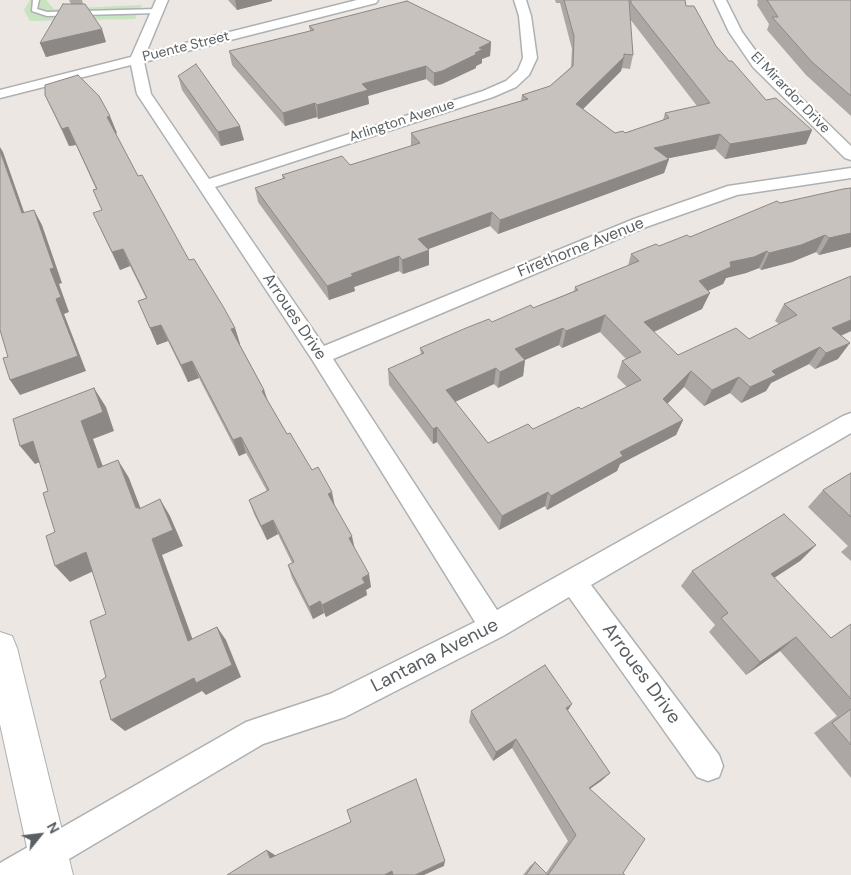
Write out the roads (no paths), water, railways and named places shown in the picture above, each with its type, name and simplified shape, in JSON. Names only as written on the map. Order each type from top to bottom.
[{"type":"street","name":"Puente Street","points":[[0,94],[372,0]]},
{"type":"street","name":"Arlington Avenue","points":[[206,185],[488,94],[511,84],[524,72],[530,58],[525,16],[520,0]]},
{"type":"street","name":"El Mirardor Drive","points":[[720,0],[736,32],[758,64],[851,155]]},
{"type":"street","points":[[137,59],[159,6]]},
{"type":"street","name":"Arroues Drive","points":[[137,59],[144,94],[320,356],[493,627]]},
{"type":"street","name":"Firethorne Avenue","points":[[320,356],[659,216],[734,190],[851,173]]},
{"type":"street","name":"Lantana Avenue","points":[[11,875],[51,864],[256,732],[335,707],[493,627],[851,422]]},
{"type":"street","name":"Arroues Drive","points":[[574,582],[708,766]]},
{"type":"street","points":[[0,648],[51,864]]},
{"type":"lane","points":[[36,0],[34,10],[48,14],[159,6]]}]
